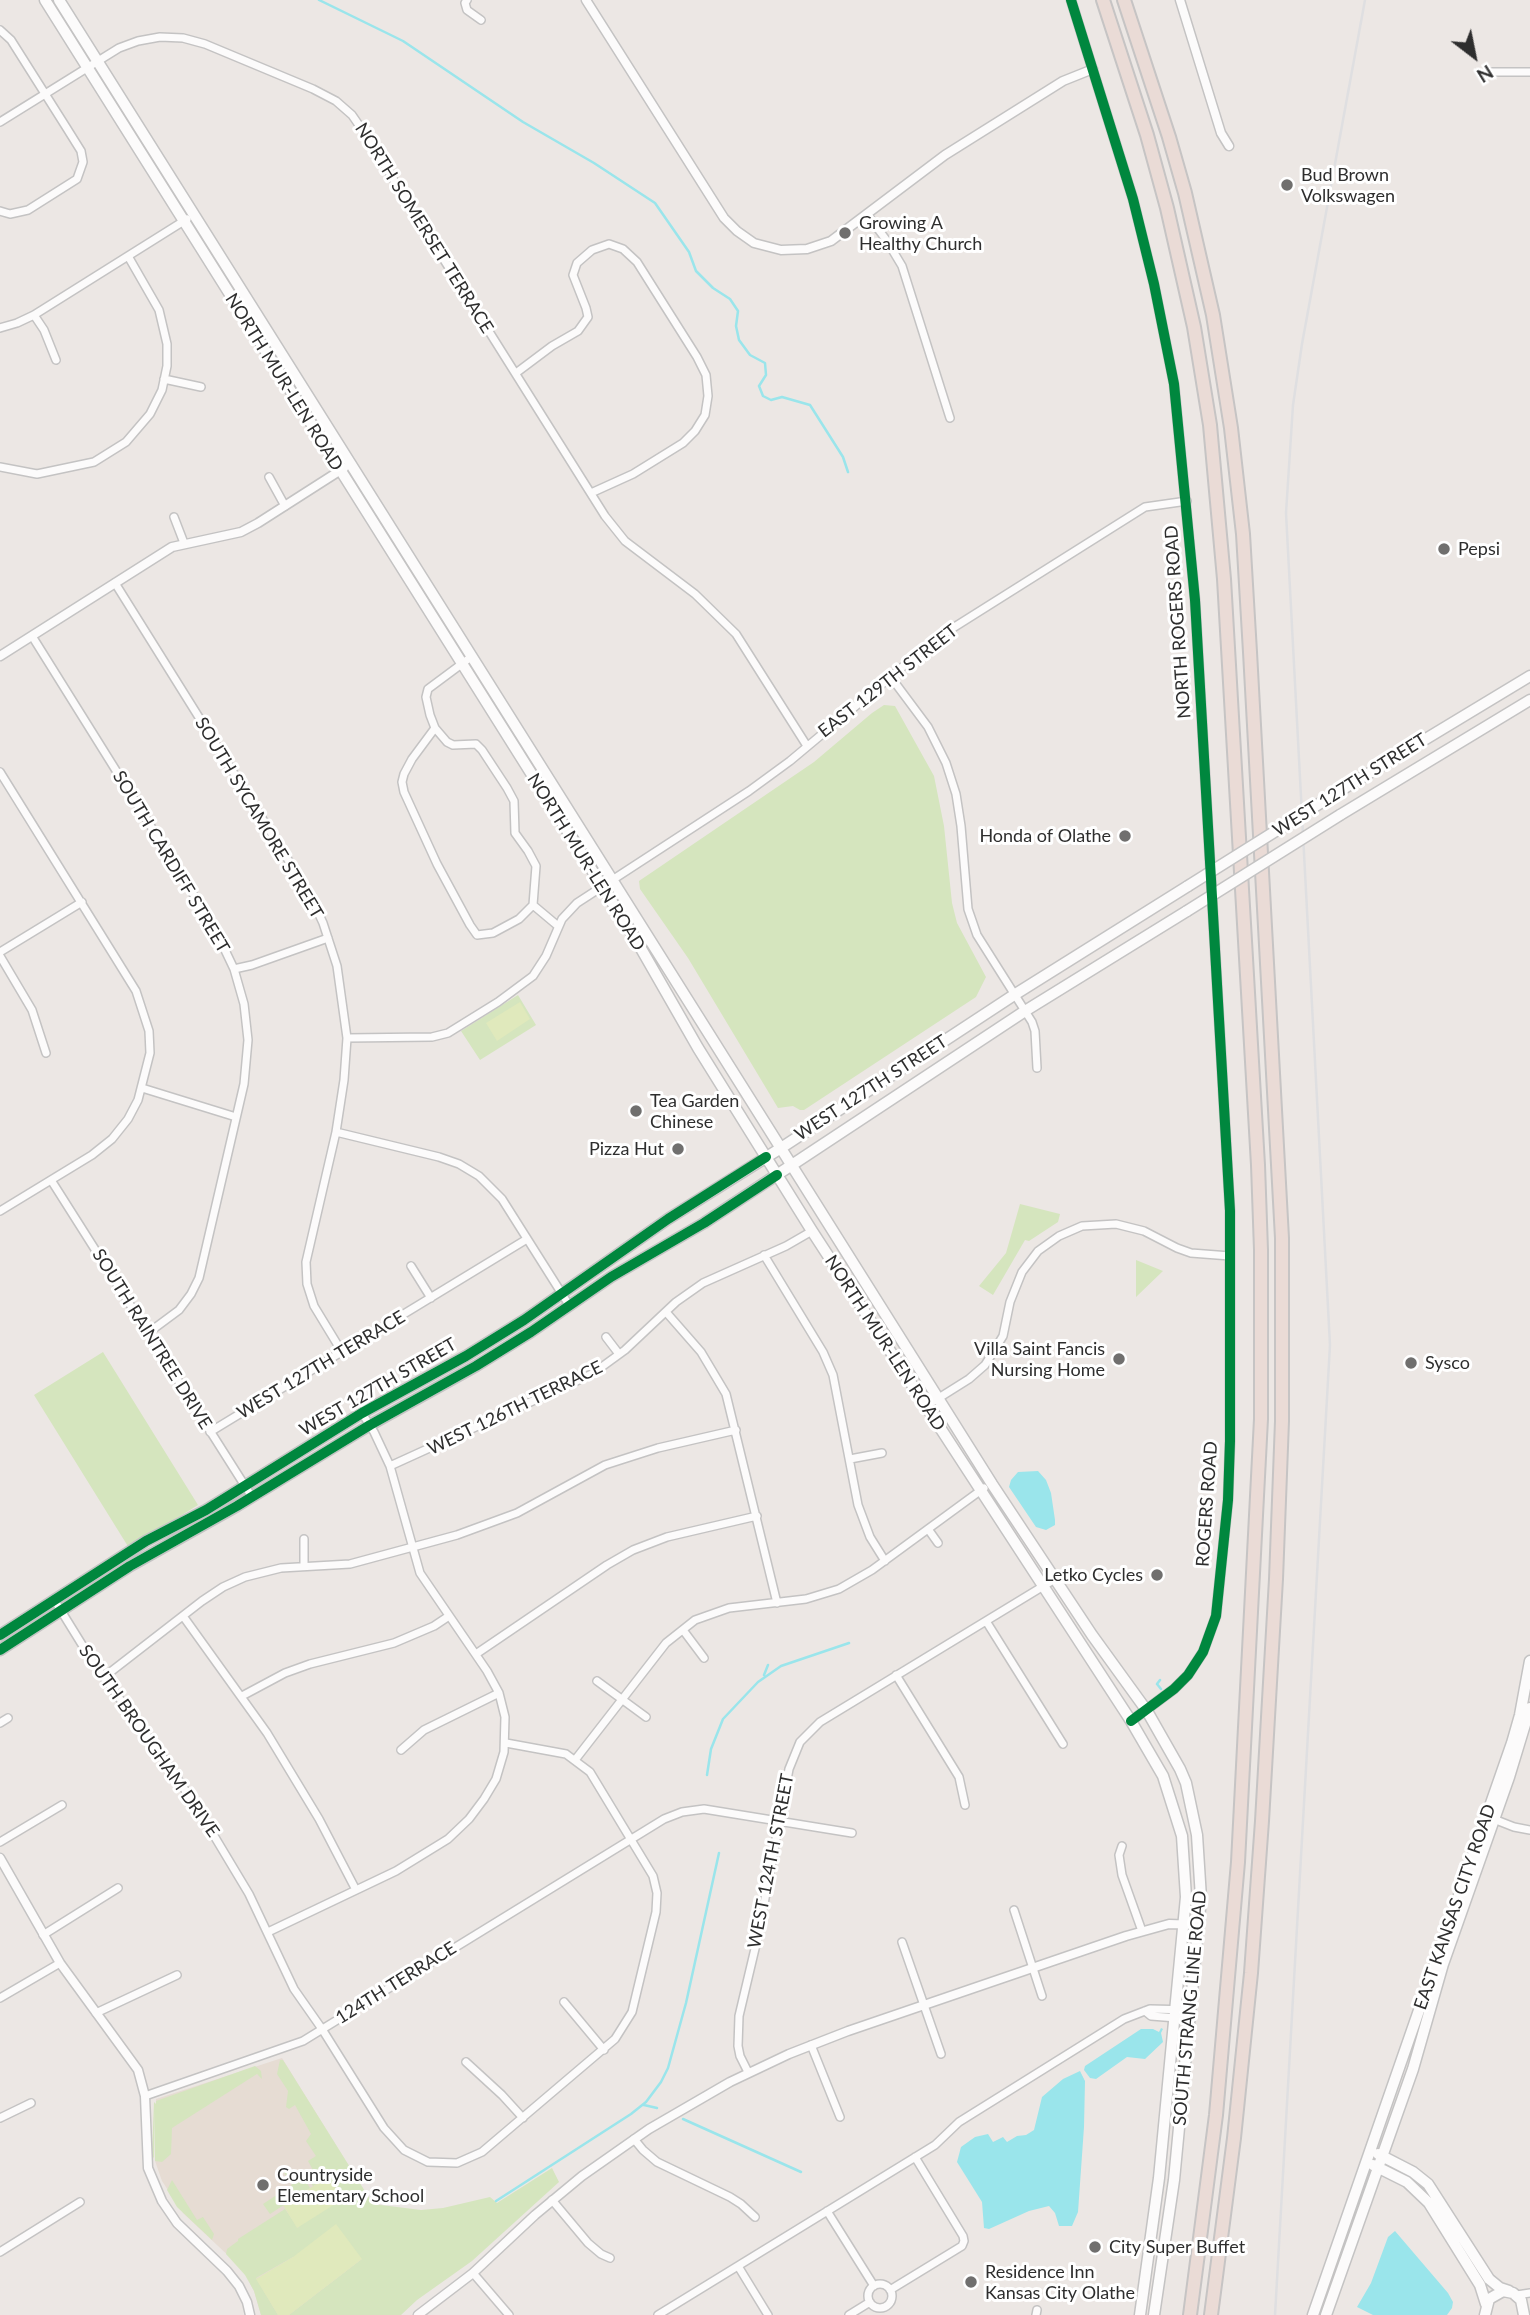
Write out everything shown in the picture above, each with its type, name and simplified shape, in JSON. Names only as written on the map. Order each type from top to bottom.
[{"type":"highway","points":[[1103,0],[1147,135],[1167,208],[1194,327],[1210,425],[1224,579],[1258,1165],[1261,1419],[1242,1800],[1224,2039],[1190,2315]]},
{"type":"highway","points":[[1124,0],[1170,137],[1185,193],[1213,315],[1233,442],[1250,652],[1281,1225],[1282,1434],[1262,1807],[1251,1973],[1211,2315]]},
{"type":"main road","name":"NORTH MUR-LEN ROAD","points":[[45,0],[639,945],[692,1038],[812,1231],[1131,1721]]},
{"type":"main road","name":"NORTH MUR-LEN ROAD","points":[[59,0],[992,1483],[1121,1676],[1147,1710]]},
{"type":"main road","name":"WEST 127TH STREET","points":[[0,1634],[146,1541],[206,1510],[362,1413],[466,1356],[668,1219],[1014,995],[1530,676]]},
{"type":"main road","name":"WEST 127TH STREET","points":[[0,1650],[130,1566],[531,1332],[656,1249],[704,1223],[792,1166],[1025,1011],[1530,700]]},
{"type":"main road","name":"EAST KANSAS CITY ROAD","points":[[1326,2315],[1413,2069],[1520,1715],[1530,1661]]},
{"type":"main road","name":"EAST KANSAS CITY ROAD","points":[[1313,2315],[1530,1708]]},
{"type":"main road","name":"SOUTH STRANG LINE ROAD","points":[[1147,1710],[1180,1769],[1192,1806],[1200,1856],[1199,1925],[1191,2015],[1174,2180],[1154,2315]]},
{"type":"main road","name":"SOUTH STRANG LINE ROAD","points":[[1131,1721],[1163,1776],[1177,1815],[1185,1856],[1184,1924],[1176,2014],[1159,2178],[1140,2315]]},
{"type":"main road","points":[[1368,2156],[1381,2156],[1413,2172],[1428,2184],[1489,2279],[1500,2288],[1513,2293],[1521,2300],[1526,2311]]},
{"type":"main road","points":[[1368,2156],[1377,2167],[1407,2182],[1429,2203],[1480,2285],[1486,2304],[1485,2315]]},
{"type":"main road","points":[[1486,2304],[1493,2295],[1513,2293]]},
{"type":"street","points":[[467,0],[467,10],[481,20]]},
{"type":"street","points":[[586,0],[718,209],[737,231],[761,246],[781,250],[803,250],[831,241],[945,155],[1070,77],[1093,69]]},
{"type":"street","name":"NORTH ROGERS ROAD","points":[[1071,0],[1124,165],[1154,284],[1174,384],[1195,600],[1221,1033],[1230,1256]]},
{"type":"street","points":[[1180,0],[1221,134],[1229,146]]},
{"type":"street","points":[[0,30],[6,33],[14,44],[81,152],[81,169],[77,179],[70,185],[28,210],[10,214],[0,211]]},
{"type":"street","name":"NORTH SOMERSET TERRACE","points":[[0,122],[118,48],[160,37],[183,38],[205,44],[336,101],[358,124],[590,493],[625,541],[695,594],[736,634],[807,746]]},
{"type":"street","points":[[1492,72],[1530,72]]},
{"type":"street","points":[[867,214],[902,266],[950,418]]},
{"type":"street","points":[[0,328],[34,315],[194,215]]},
{"type":"street","points":[[516,373],[552,346],[578,331],[588,317],[573,275],[578,263],[592,250],[608,244],[624,249],[637,262],[698,357],[706,374],[708,396],[705,415],[695,432],[683,443],[633,474],[590,493]]},
{"type":"street","points":[[0,467],[37,474],[94,462],[126,442],[143,424],[156,403],[168,356],[163,320],[128,256]]},
{"type":"street","points":[[34,315],[44,330],[56,360]]},
{"type":"street","points":[[164,379],[201,387]]},
{"type":"street","points":[[0,656],[172,547],[241,532],[351,464]]},
{"type":"street","points":[[269,477],[285,506]]},
{"type":"street","name":"EAST 129TH STREET","points":[[558,926],[570,910],[602,886],[749,791],[937,638],[1145,508],[1187,500]]},
{"type":"street","points":[[174,517],[184,543]]},
{"type":"street","name":"SOUTH SYCAMORE STREET","points":[[115,583],[310,895],[328,938],[341,988],[347,1038],[344,1080],[335,1132],[306,1262],[307,1284],[314,1306],[342,1352]]},
{"type":"street","name":"SOUTH CARDIFF STREET","points":[[32,636],[215,929],[234,968],[244,1004],[248,1040],[244,1084],[199,1278],[179,1310],[148,1333]]},
{"type":"street","points":[[435,729],[408,766],[402,782],[404,792],[437,864],[470,925],[477,935],[493,933],[519,919],[533,905],[536,866],[515,833],[514,802],[476,744],[453,745],[435,729],[426,697],[428,689],[471,657]]},
{"type":"street","points":[[890,676],[928,727],[947,763],[961,826],[968,909],[977,935],[1035,1031],[1037,1068]]},
{"type":"street","points":[[0,772],[126,972],[145,1013],[150,1053],[142,1088],[133,1111],[111,1139],[92,1155],[1,1209]]},
{"type":"street","points":[[46,1053],[32,1010],[0,954],[82,902]]},
{"type":"street","points":[[347,1038],[425,1038],[448,1033],[526,983],[542,964],[558,926],[533,905]]},
{"type":"street","points":[[234,968],[252,965],[328,938]]},
{"type":"street","points":[[142,1088],[236,1116]]},
{"type":"street","points":[[335,1132],[439,1157],[469,1170],[497,1193],[569,1305]]},
{"type":"street","name":"SOUTH RAINTREE DRIVE","points":[[51,1180],[252,1497]]},
{"type":"street","points":[[926,1406],[977,1373],[993,1354],[1006,1327],[1017,1281],[1031,1258],[1050,1241],[1073,1229],[1105,1223],[1134,1228],[1191,1253],[1230,1256]]},
{"type":"street","name":"WEST 126TH TERRACE","points":[[390,1466],[602,1368],[684,1295],[703,1283],[812,1231]]},
{"type":"street","name":"WEST 127TH TERRACE","points":[[211,1432],[527,1239]]},
{"type":"street","points":[[764,1255],[823,1352],[833,1375],[862,1517],[870,1537],[886,1561]]},
{"type":"street","name":"ROGERS ROAD","points":[[1131,1721],[1188,1675],[1203,1652],[1216,1616],[1228,1500],[1230,1256]]},
{"type":"street","points":[[411,1266],[431,1298]]},
{"type":"street","points":[[666,1312],[701,1352],[726,1394],[777,1603]]},
{"type":"street","points":[[606,1338],[620,1354]]},
{"type":"street","points":[[268,1932],[396,1871],[448,1839],[483,1801],[496,1779],[506,1744],[505,1717],[499,1693],[476,1654],[420,1573],[390,1466],[362,1413]]},
{"type":"street","points":[[104,1677],[223,1587],[245,1577],[281,1568],[350,1564],[412,1548],[499,1521],[589,1473],[624,1458],[736,1430]]},
{"type":"street","points":[[850,1459],[881,1453]]},
{"type":"street","points":[[575,1760],[666,1643],[695,1620],[716,1611],[806,1599],[834,1591],[886,1561],[992,1483]]},
{"type":"street","points":[[476,1654],[633,1549],[667,1537],[757,1516]]},
{"type":"street","points":[[928,1529],[938,1543]]},
{"type":"street","points":[[304,1539],[304,1566]]},
{"type":"street","name":"WEST 124TH STREET","points":[[748,2073],[738,2046],[739,2016],[758,1936],[792,1759],[806,1734],[820,1722],[1055,1579]]},
{"type":"street","name":"SOUTH BROUGHAM DRIVE","points":[[55,1601],[104,1677],[170,1767],[204,1819],[237,1873],[268,1932],[288,1980],[392,2138],[404,2150],[419,2159],[440,2164],[466,2160],[482,2152],[604,2050],[621,2032],[632,2012],[656,1912],[657,1894],[653,1876],[632,1838]]},
{"type":"street","points":[[183,1616],[242,1696],[299,1784],[356,1891]]},
{"type":"street","points":[[242,1696],[298,1669],[404,1640],[449,1616]]},
{"type":"street","points":[[986,1621],[1063,1744]]},
{"type":"street","points":[[682,1630],[704,1658]]},
{"type":"street","points":[[896,1675],[959,1777],[965,1805]]},
{"type":"street","points":[[597,1681],[646,1717]]},
{"type":"street","points":[[401,1750],[424,1730],[499,1693]]},
{"type":"street","points":[[0,1723],[8,1718]]},
{"type":"street","points":[[506,1744],[554,1751],[575,1760],[590,1772],[632,1838]]},
{"type":"street","points":[[0,1842],[62,1805]]},
{"type":"street","name":"124TH TERRACE","points":[[145,2096],[291,2047],[664,1819],[693,1810],[720,1810],[852,1833]]},
{"type":"street","points":[[1490,1818],[1530,1830]]},
{"type":"street","points":[[1122,1846],[1119,1855],[1122,1875],[1142,1931]]},
{"type":"street","points":[[0,1858],[60,1963],[138,2070],[145,2096],[147,2160],[153,2185],[177,2223],[228,2271],[239,2286],[250,2315]]},
{"type":"street","points":[[43,1935],[118,1888]]},
{"type":"street","points":[[1014,1910],[1042,1996]]},
{"type":"street","points":[[418,2315],[473,2273],[552,2200],[634,2139],[676,2112],[748,2073],[811,2045],[1142,1931],[1169,1924],[1199,1925]]},
{"type":"street","points":[[902,1942],[941,2053]]},
{"type":"street","points":[[0,1998],[60,1963]]},
{"type":"street","points":[[96,2013],[177,1975]]},
{"type":"street","points":[[564,2002],[604,2050]]},
{"type":"street","points":[[658,2315],[935,2145],[959,2122],[1124,2019],[1150,2008],[1191,2015]]},
{"type":"street","points":[[811,2045],[840,2117]]},
{"type":"street","points":[[466,2062],[523,2118]]},
{"type":"street","points":[[0,2118],[31,2103]]},
{"type":"street","points":[[634,2139],[657,2162],[730,2197],[755,2217]]},
{"type":"street","points":[[890,2290],[962,2246],[964,2241],[915,2157]]},
{"type":"street","points":[[552,2200],[587,2243],[610,2258]]},
{"type":"street","points":[[0,2252],[80,2202]]},
{"type":"street","points":[[827,2211],[874,2286]]},
{"type":"street","points":[[738,2266],[768,2315]]},
{"type":"street","points":[[473,2273],[509,2315]]},
{"type":"street","points":[[884,2285],[890,2290],[892,2297],[886,2306],[875,2307],[870,2302],[868,2293],[874,2286],[884,2285]]},
{"type":"street","points":[[1513,2293],[1530,2293]]},
{"type":"street","points":[[849,2315],[870,2302]]},
{"type":"street","points":[[886,2306],[891,2315]]},
{"type":"shaded area","name":"Countryside Elementary School","points":[[282,2058],[396,2242],[298,2315],[261,2315],[246,2275],[183,2213],[162,2181],[155,2161],[156,2099]]},
{"type":"green space","points":[[884,705],[895,706],[934,776],[944,826],[952,903],[957,923],[986,977],[976,997],[804,1110],[793,1106],[778,1108],[688,958],[640,889],[639,881],[814,762]]},
{"type":"green space","points":[[518,995],[536,1025],[480,1060],[461,1031]]},
{"type":"green space","points":[[520,1002],[530,1019],[497,1041],[486,1023]]},
{"type":"green space","points":[[1020,1204],[1060,1214],[1058,1222],[1029,1241],[1025,1240],[993,1295],[979,1286],[1006,1253]]},
{"type":"green space","points":[[1136,1260],[1163,1271],[1136,1297]]},
{"type":"green space","points":[[103,1352],[198,1505],[129,1548],[34,1395]]},
{"type":"green space","points":[[280,2060],[283,2060],[373,2204],[421,2210],[443,2208],[490,2197],[497,2203],[552,2168],[559,2182],[472,2261],[417,2300],[401,2315],[289,2315],[362,2259],[293,2257],[256,2278],[278,2315],[261,2315],[254,2291],[245,2275],[226,2254],[227,2249],[285,2209],[298,2228],[328,2177],[313,2186],[307,2177],[314,2172],[308,2161],[316,2156],[306,2141],[311,2134],[295,2105],[289,2109],[286,2107],[288,2091],[277,2074]]},
{"type":"green space","points":[[255,2066],[261,2071],[262,2079],[257,2074],[172,2128],[171,2154],[162,2162],[155,2161],[155,2111],[154,2159],[152,2154],[154,2102],[156,2104],[156,2101]]},
{"type":"green space","points":[[287,2169],[297,2182],[304,2178],[310,2188],[270,2214],[263,2204],[292,2185],[283,2171]]},
{"type":"green space","points":[[328,2177],[343,2199],[297,2228],[283,2205]]},
{"type":"green space","points":[[172,2180],[197,2220],[203,2217],[214,2234],[212,2240],[177,2207],[167,2190]]},
{"type":"green space","points":[[336,2224],[362,2259],[289,2315],[278,2315],[256,2279],[293,2257]]},
{"type":"water","points":[[1038,1471],[1046,1480],[1051,1493],[1055,1520],[1055,1525],[1046,1530],[1036,1527],[1009,1487],[1018,1472]]},
{"type":"water","points":[[1161,2028],[1163,2042],[1145,2059],[1127,2057],[1096,2079],[1090,2078],[1084,2070],[1085,2066],[1141,2029],[1159,2032]]},
{"type":"water","points":[[1080,2071],[1085,2081],[1084,2127],[1078,2212],[1072,2226],[1059,2226],[1055,2213],[1049,2206],[1029,2211],[989,2229],[984,2228],[982,2202],[957,2162],[961,2147],[975,2137],[988,2134],[993,2142],[1003,2137],[1007,2142],[1034,2130],[1042,2097],[1063,2079]]},
{"type":"water","points":[[1395,2231],[1448,2293],[1453,2302],[1447,2315],[1373,2315],[1357,2307],[1371,2283],[1388,2237]]},
{"type":"waterway","points":[[319,0],[403,41],[523,122],[594,163],[655,203],[689,252],[696,271],[713,288],[730,299],[738,311],[736,326],[739,340],[750,355],[765,363],[766,375],[759,386],[763,396],[771,400],[782,397],[810,405],[843,457],[848,472]]},
{"type":"waterway","points":[[707,1775],[711,1749],[723,1719],[758,1682],[781,1666],[849,1643]]},
{"type":"waterway","points":[[764,1675],[768,1665]]},
{"type":"waterway","points":[[1160,1680],[1157,1684],[1161,1689]]},
{"type":"waterway","points":[[496,2201],[631,2114],[646,2102],[661,2082],[668,2068],[686,2003],[719,1853]]},
{"type":"waterway","points":[[644,2105],[657,2108]]},
{"type":"waterway","points":[[683,2119],[801,2172]]},
{"type":"railway","points":[[1275,2315],[1330,1345],[1286,513],[1293,405],[1302,344],[1365,0]]},
{"type":"cycle path","points":[[1071,0],[1133,199],[1154,284],[1174,384],[1195,600],[1230,1211],[1228,1500],[1216,1616],[1203,1652],[1188,1675],[1174,1689],[1131,1721]]},
{"type":"cycle path","points":[[0,1635],[146,1541],[206,1510],[362,1413],[466,1356],[524,1320],[668,1219],[766,1157]]},
{"type":"cycle path","points":[[0,1650],[130,1566],[476,1366],[611,1277],[704,1223],[777,1175]]},
{"type":"place","name":"Bud Brown Volkswagen","points":[[1287,185]]},
{"type":"place","name":"Growing A Healthy Church","points":[[845,233]]},
{"type":"place","name":"Pepsi","points":[[1444,549]]},
{"type":"place","name":"Honda of Olathe","points":[[1125,836]]},
{"type":"place","name":"Tea Garden Chinese","points":[[636,1111]]},
{"type":"place","name":"Pizza Hut","points":[[678,1149]]},
{"type":"place","name":"Villa Saint Fancis Nursing Home","points":[[1119,1359]]},
{"type":"place","name":"Sysco","points":[[1411,1363]]},
{"type":"place","name":"Letko Cycles","points":[[1157,1575]]},
{"type":"place","name":"Countryside Elementary School","points":[[263,2185]]},
{"type":"place","name":"City Super Buffet","points":[[1095,2247]]},
{"type":"place","name":"Residence Inn Kansas City Olathe","points":[[971,2282]]}]
